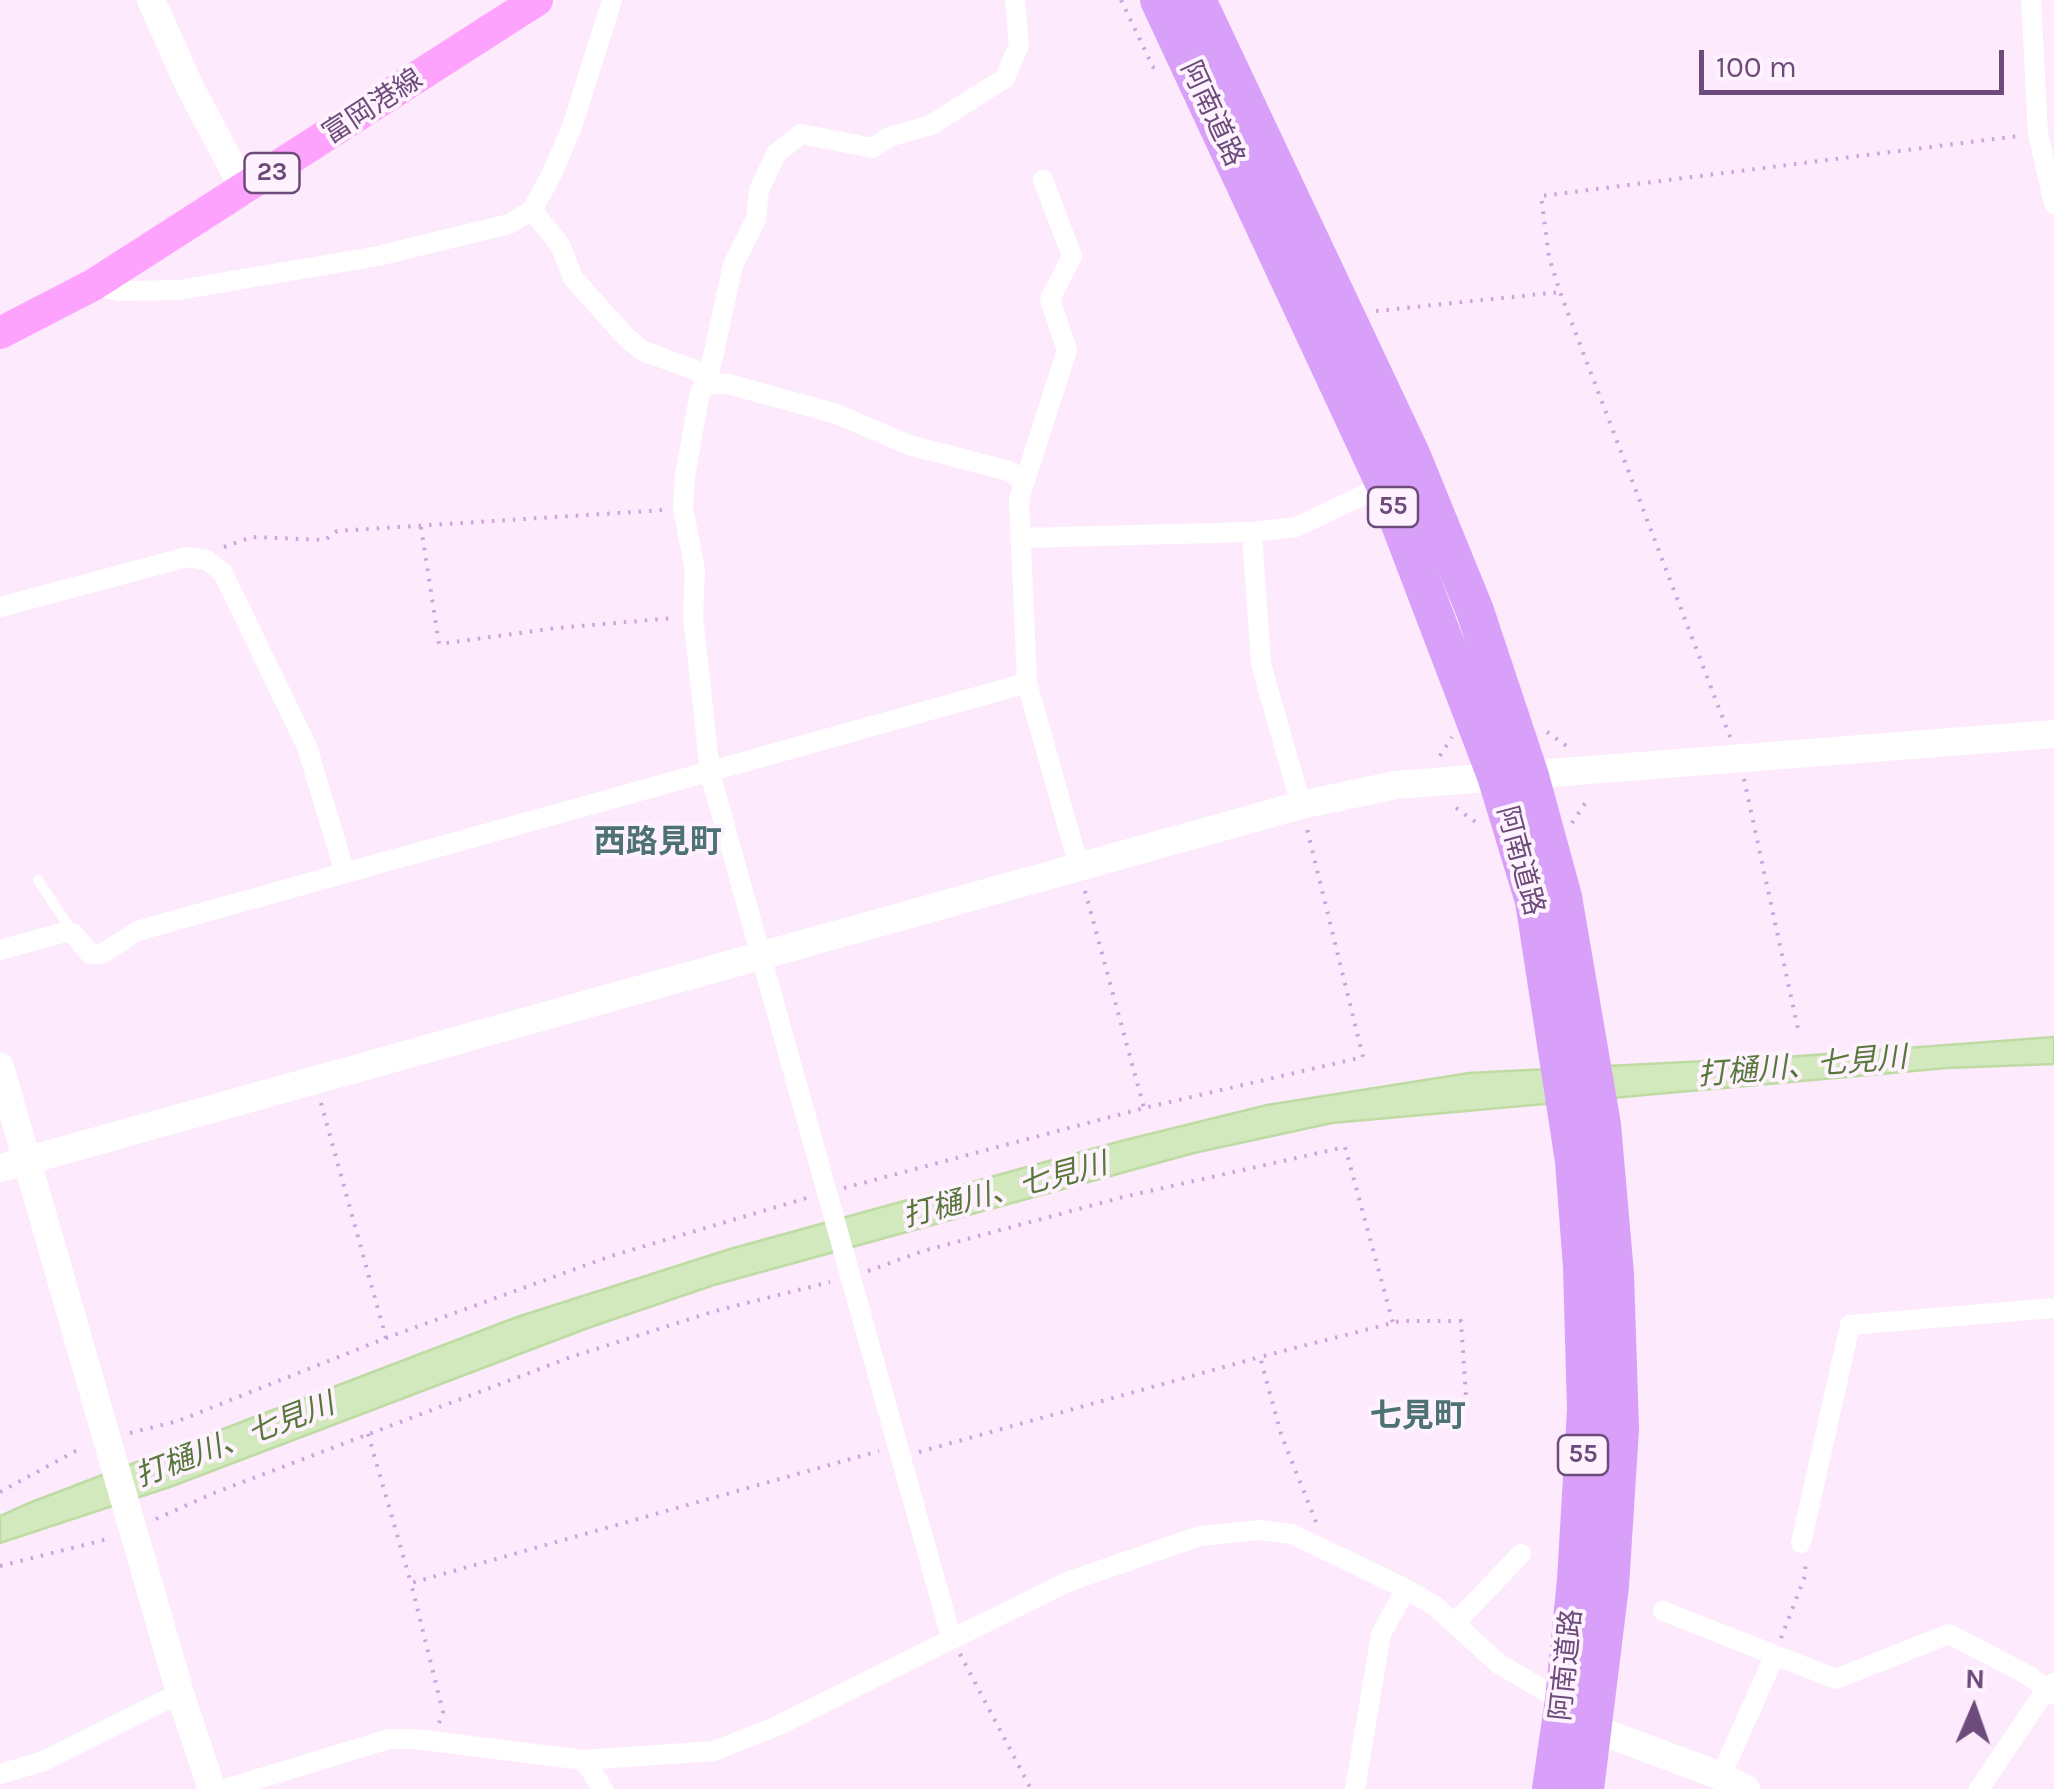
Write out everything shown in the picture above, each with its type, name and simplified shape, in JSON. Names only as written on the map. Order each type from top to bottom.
[{"type":"highway","name":"阿南道路","points":[[1159,0],[1385,485],[1513,776]]},
{"type":"highway","name":"阿南道路","points":[[1197,0],[1411,454],[1475,611],[1513,776],[1534,901],[1573,1038],[1585,1123],[1615,1274],[1620,1429],[1610,1586],[1585,1789]]},
{"type":"highway","name":"阿南道路","points":[[1551,1789],[1576,1580],[1586,1410],[1582,1267],[1585,1123]]},
{"type":"main road","name":"富岡港線","points":[[0,333],[93,286],[537,0]]},
{"type":"street","points":[[151,0],[244,191]]},
{"type":"street","points":[[93,286],[119,292],[179,290],[339,263],[509,224],[532,210],[552,176],[572,128],[612,0]]},
{"type":"street","points":[[951,1637],[710,773],[693,616],[696,570],[683,508],[700,392],[707,384],[734,264],[756,219],[759,190],[776,154],[802,134],[873,148],[889,137],[931,125],[1005,78],[1019,45],[1014,0]]},
{"type":"street","points":[[2031,0],[2038,133],[2054,204]]},
{"type":"street","points":[[1043,180],[1072,256],[1050,298],[1066,350],[1019,499],[1027,684],[1079,868]]},
{"type":"street","points":[[532,210],[560,245],[573,278],[625,336],[643,351],[698,371],[707,384]]},
{"type":"street","points":[[707,384],[728,384],[837,414],[910,446],[1008,471],[1025,480]]},
{"type":"street","points":[[1020,538],[1252,532],[1296,527],[1385,485]]},
{"type":"street","points":[[1252,532],[1261,664],[1301,805]]},
{"type":"street","points":[[0,607],[187,557],[207,560],[223,572],[307,747],[345,872]]},
{"type":"street","points":[[0,950],[64,932],[74,934],[90,954],[102,954],[137,931],[1027,684]]},
{"type":"street","points":[[12,1165],[1301,805],[1396,785],[2054,734]]},
{"type":"street","points":[[0,1068],[12,1165],[110,1442],[180,1693],[212,1789]]},
{"type":"street","points":[[1801,1543],[1850,1325],[2054,1308]]},
{"type":"street","points":[[225,1789],[390,1740],[433,1741],[584,1760],[714,1751],[777,1726],[1067,1582],[1200,1536],[1260,1530],[1292,1534],[1406,1589],[1455,1622],[1499,1664],[1564,1700],[1595,1730],[1734,1783],[1774,1657]]},
{"type":"street","points":[[1455,1622],[1521,1554]]},
{"type":"street","points":[[1355,1789],[1381,1634],[1406,1589]]},
{"type":"street","points":[[1663,1610],[1836,1680],[1949,1634],[2052,1688],[1979,1789]]},
{"type":"street","points":[[0,1774],[44,1761],[180,1693]]},
{"type":"street","points":[[584,1760],[602,1789]]},
{"type":"lane","points":[[38,880],[74,934]]},
{"type":"path","points":[[1121,0],[1153,67],[1164,68]]},
{"type":"path","points":[[1798,1029],[1740,759],[1560,292],[1549,257],[1542,196],[2038,133]]},
{"type":"path","points":[[1347,319],[1388,308],[1560,292]]},
{"type":"path","points":[[207,560],[212,552],[252,537],[325,540],[337,530],[420,528],[683,508]]},
{"type":"path","points":[[420,528],[439,644],[693,616]]},
{"type":"path","points":[[1538,720],[1549,735],[1570,748]]},
{"type":"path","points":[[0,1492],[94,1442],[110,1442],[178,1422],[386,1338],[612,1256],[1144,1108],[1364,1056],[1301,805]]},
{"type":"path","points":[[1079,868],[1144,1108]]},
{"type":"path","points":[[315,1080],[386,1338]]},
{"type":"path","points":[[0,1566],[135,1528],[214,1493],[571,1357],[715,1311],[1123,1196],[1345,1147],[1393,1323]]},
{"type":"path","points":[[411,1583],[1393,1323],[1461,1321],[1466,1397]]},
{"type":"path","points":[[1260,1357],[1281,1434],[1320,1534],[1318,1546]]},
{"type":"path","points":[[368,1433],[443,1712],[433,1741]]},
{"type":"path","points":[[1774,1657],[1804,1578],[1808,1554],[1801,1543]]},
{"type":"path","points":[[951,1637],[1031,1789]]},
{"type":"water","name":"打樋川、七見川","points":[[2054,1037],[2054,1064],[1947,1068],[1332,1123],[1194,1153],[714,1285],[588,1328],[170,1487],[0,1543],[0,1516],[29,1503],[517,1317],[730,1249],[1121,1141],[1267,1105],[1469,1073],[1786,1057]]},
{"type":"district","name":"西路見町","points":[[658,843]]},
{"type":"district","name":"七見町","points":[[1418,1417]]}]
